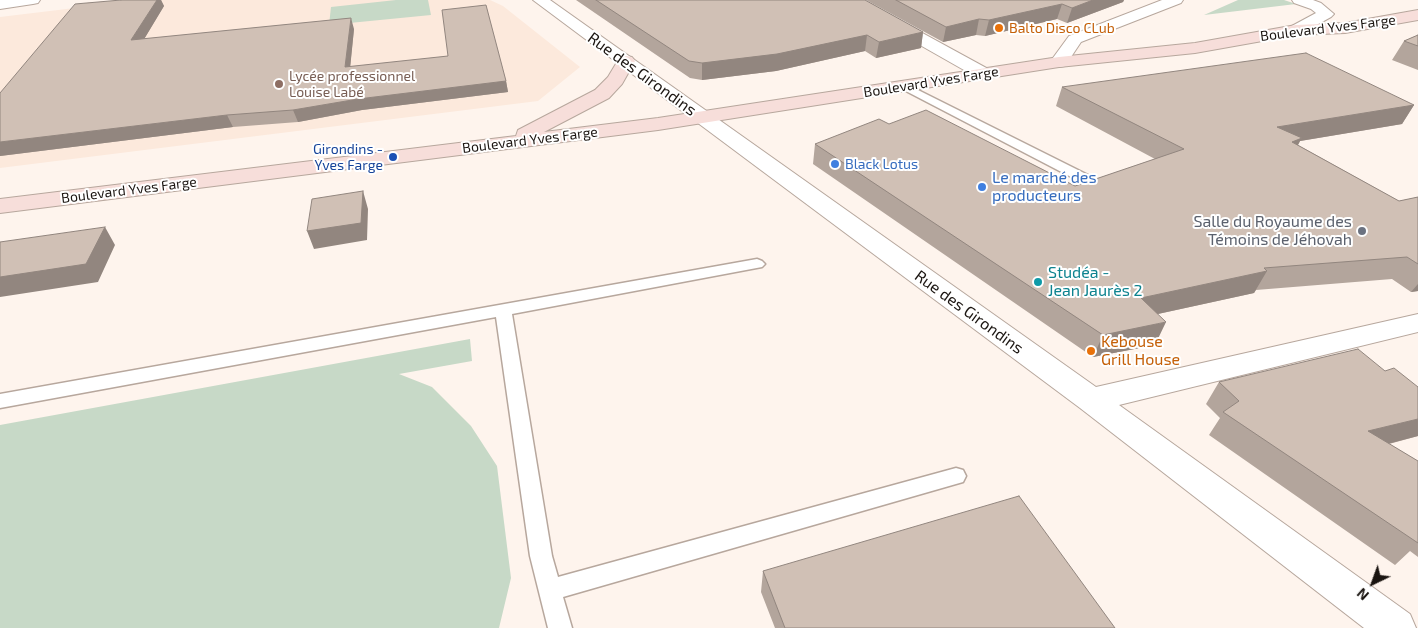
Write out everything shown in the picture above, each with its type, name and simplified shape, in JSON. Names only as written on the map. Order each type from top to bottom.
[{"type":"street","points":[[0,4],[33,0]]},
{"type":"street","name":"Rue des Girondins","points":[[540,0],[1090,400],[1396,628]]},
{"type":"street","points":[[851,0],[984,74]]},
{"type":"street","points":[[1296,30],[1326,14],[1316,6],[1299,0]]},
{"type":"street","points":[[1059,62],[1075,39],[1165,1]]},
{"type":"street","name":"Boulevard Yves Farge","points":[[1220,27],[1382,8],[1418,7]]},
{"type":"street","name":"Boulevard Yves Farge","points":[[0,206],[702,118],[1059,62],[1195,48],[1296,30],[1345,28],[1418,15]]},
{"type":"street","name":"Boulevard Yves Farge","points":[[1059,62],[1126,39]]},
{"type":"street","points":[[508,143],[602,94],[616,80],[626,61]]},
{"type":"street","points":[[1090,400],[1418,323]]},
{"type":"lane","points":[[906,86],[1102,188]]},
{"type":"lane","points":[[0,401],[757,264]]},
{"type":"lane","points":[[503,310],[542,556],[560,628]]},
{"type":"lane","points":[[550,590],[956,476]]},
{"type":"shaded area","name":"Lycée professionnel Louise Labé","points":[[141,0],[490,0],[503,6],[580,67],[538,101],[0,168],[0,17]]},
{"type":"green space","points":[[396,0],[428,0],[431,15],[329,25],[331,7]]},
{"type":"green space","points":[[1238,0],[1284,0],[1296,4],[1204,15]]},
{"type":"green space","points":[[470,339],[472,361],[399,374],[432,387],[471,426],[497,466],[511,578],[499,628],[0,628],[0,425]]},
{"type":"building","points":[[121,0],[157,0],[131,40],[351,18],[345,67],[448,56],[442,10],[486,5],[506,81],[358,99],[293,110],[227,115],[0,142],[0,93],[75,4]]},
{"type":"building","points":[[596,0],[865,0],[923,32],[879,42],[867,35],[777,54],[702,63],[689,61]]},
{"type":"building","points":[[896,0],[1093,0],[1072,8],[1062,4],[946,27]]},
{"type":"building","points":[[1418,35],[1418,46],[1404,41]]},
{"type":"building","points":[[1306,53],[1414,105],[1277,127],[1302,138],[1292,142],[1399,201],[1418,197],[1418,264],[1407,257],[1264,268],[1267,271],[1141,298],[1166,322],[1103,335],[815,144],[879,119],[889,124],[926,110],[1075,186],[1184,149],[1062,87]]},
{"type":"building","points":[[363,191],[361,223],[307,231],[312,199]]},
{"type":"building","points":[[105,227],[86,264],[0,277],[0,242]]},
{"type":"building","points":[[1358,349],[1385,371],[1394,368],[1418,387],[1418,419],[1368,431],[1418,461],[1418,543],[1223,412],[1239,401],[1219,382]]},
{"type":"building","points":[[1019,496],[1115,628],[785,628],[763,571]]},
{"type":"place","name":"Balto Disco CLub","points":[[999,28]]},
{"type":"place","name":"Lycée professionnel Louise Labé","points":[[279,84]]},
{"type":"place","name":"Girondins - Yves Farge","points":[[393,157]]},
{"type":"place","name":"Black Lotus","points":[[835,164]]},
{"type":"place","name":"Le marché des producteurs","points":[[982,187]]},
{"type":"place","name":"Salle du Royaume des Témoins de Jéhovah","points":[[1362,231]]},
{"type":"place","name":"Studéa - Jean Jaurès 2","points":[[1038,282]]},
{"type":"place","name":"Kebouse Grill House","points":[[1091,351]]}]
